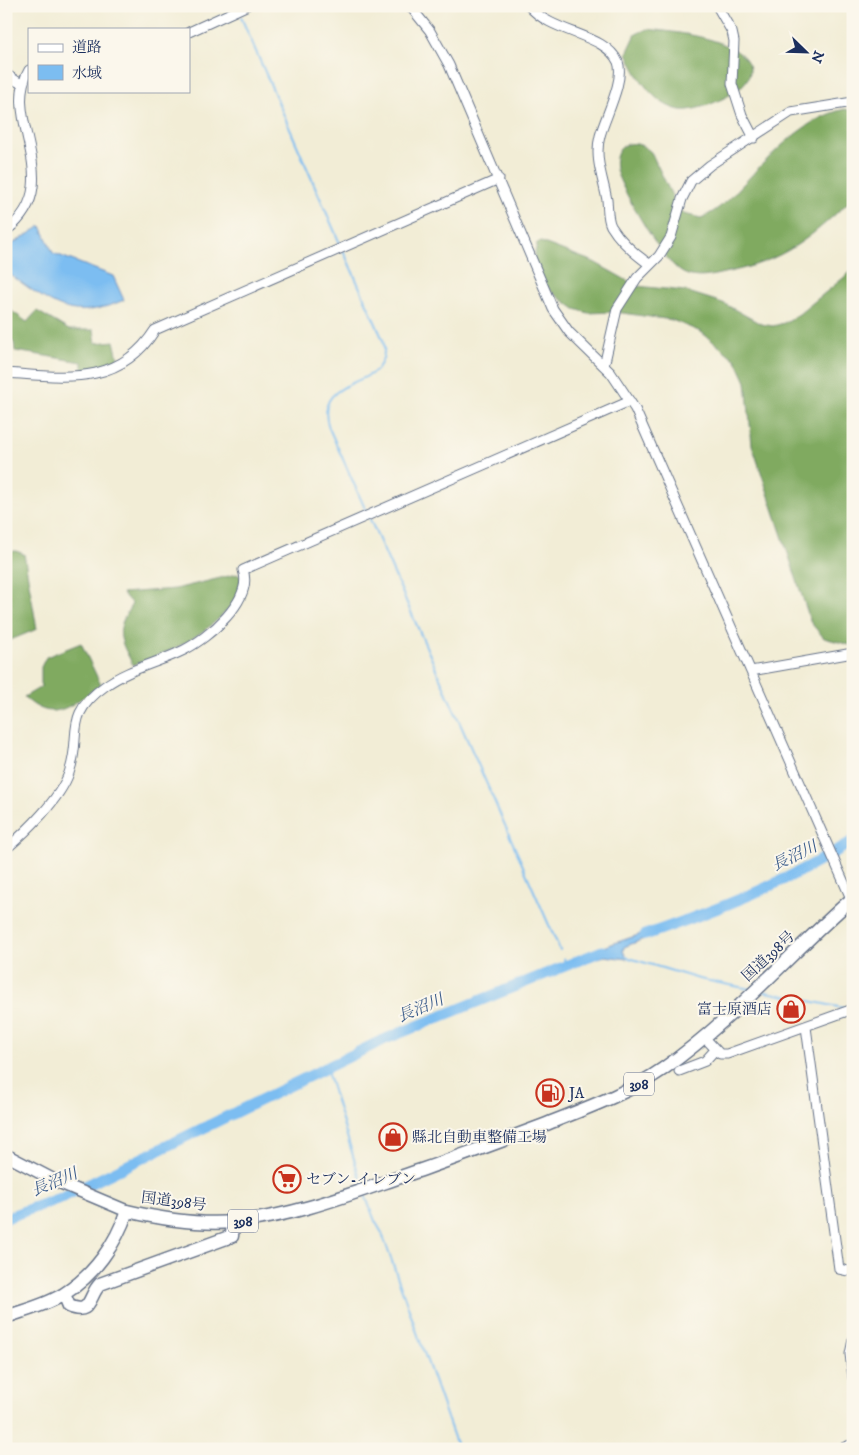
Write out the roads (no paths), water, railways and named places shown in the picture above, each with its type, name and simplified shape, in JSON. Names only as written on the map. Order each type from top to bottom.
[{"type":"highway","name":"国道398号","points":[[6,1317],[64,1294],[89,1274],[108,1250],[127,1211],[186,1221],[233,1222],[286,1212],[374,1186],[468,1154],[598,1103],[662,1070],[704,1038],[852,900]]},
{"type":"highway","name":"398","points":[[64,1294],[68,1306],[76,1309],[84,1308],[89,1304],[100,1284],[232,1236],[233,1222]]},
{"type":"main road","points":[[6,1155],[56,1181],[127,1211]]},
{"type":"street","points":[[190,32],[246,6]]},
{"type":"street","points":[[410,6],[441,49],[499,179],[553,309],[569,332],[604,366],[630,401],[852,900]]},
{"type":"street","points":[[529,6],[550,24],[604,46],[613,54],[619,65],[620,78],[600,137],[599,170],[607,201],[610,223],[624,242],[649,264]]},
{"type":"street","points":[[717,6],[732,32],[734,41],[732,84],[742,115],[754,138]]},
{"type":"street","points":[[12,93],[18,82],[28,71]]},
{"type":"street","points":[[6,74],[18,82]]},
{"type":"street","points":[[604,366],[617,309],[627,291],[649,264],[659,256],[671,237],[682,199],[691,181],[710,165],[799,110],[853,102]]},
{"type":"street","points":[[6,231],[22,215],[30,192],[22,157]]},
{"type":"street","points":[[6,373],[63,377],[83,376],[110,369],[144,346],[155,330],[499,179]]},
{"type":"street","points":[[6,849],[30,826],[61,788],[72,761],[77,718],[85,704],[110,682],[184,650],[211,630],[240,600],[245,585],[243,570],[630,401]]},
{"type":"street","points":[[751,671],[853,653]]},
{"type":"street","points":[[704,1038],[720,1054],[727,1054],[853,1009]]},
{"type":"street","points":[[806,1027],[839,1269],[853,1272]]},
{"type":"street","points":[[679,1071],[705,1061],[715,1050]]},
{"type":"street","points":[[853,1340],[850,1354],[853,1378]]},
{"type":"street","points":[[840,1449],[853,1444]]},
{"type":"water","points":[[41,226],[53,253],[113,276],[124,300],[105,307],[88,310],[74,310],[61,307],[36,293],[6,272],[6,248]]},
{"type":"water","points":[[659,928],[661,932],[624,947],[623,951],[627,959],[605,956],[590,960],[588,952]]},
{"type":"waterway","points":[[241,17],[341,246]]},
{"type":"waterway","points":[[343,250],[384,345],[383,358],[377,370],[337,392],[327,405],[326,415],[329,428],[367,513]]},
{"type":"waterway","points":[[369,517],[560,950]]},
{"type":"waterway","name":"長沼川","points":[[645,935],[699,916],[752,894],[829,856],[853,841]]},
{"type":"waterway","name":"長沼川","points":[[6,1218],[65,1196],[383,1040],[602,951]]},
{"type":"waterway","points":[[626,957],[699,979],[750,989]]},
{"type":"waterway","name":"長沼川","points":[[564,959],[567,965]]},
{"type":"waterway","points":[[762,991],[843,1008]]},
{"type":"waterway","points":[[326,1068],[362,1185]]},
{"type":"waterway","points":[[365,1195],[382,1233],[458,1449]]},
{"type":"place","name":"富士原酒店","points":[[791,1009]]},
{"type":"place","name":"JA","points":[[550,1093]]},
{"type":"place","name":"縣北自動車整備工場","points":[[393,1137]]},
{"type":"place","name":"セブン-イレブン","points":[[287,1179]]}]
